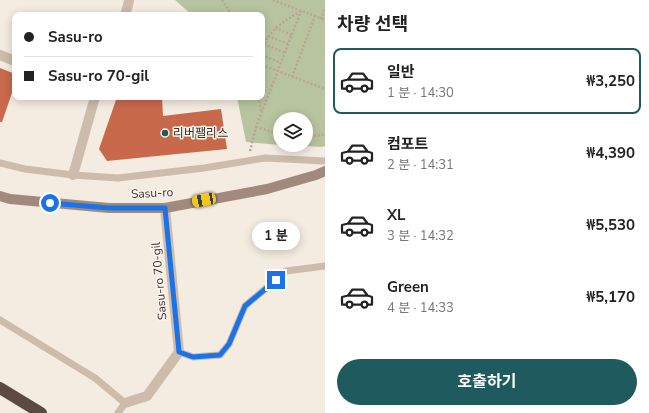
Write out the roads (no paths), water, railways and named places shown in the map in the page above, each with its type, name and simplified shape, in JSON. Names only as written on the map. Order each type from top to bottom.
[{"type":"highway","points":[[0,388],[41,413]]},
{"type":"main road","name":"Sasu-ro","points":[[0,196],[10,199],[109,208],[165,208],[267,189],[325,171]]},
{"type":"street","points":[[125,12],[129,0]]},
{"type":"street","points":[[0,56],[12,60]]},
{"type":"street","points":[[73,176],[94,100]]},
{"type":"street","name":"Sasu-ro 70-gil","points":[[165,208],[179,352]]},
{"type":"street","points":[[125,403],[147,396],[179,352]]},
{"type":"lane","points":[[0,163],[25,169],[73,176],[118,178],[204,168],[265,158],[325,161]]},
{"type":"lane","points":[[179,352],[193,357],[220,355],[229,344],[245,306],[286,271],[325,266]]},
{"type":"lane","points":[[0,320],[95,378],[125,403],[118,413]]},
{"type":"place","name":"리버팰리스","points":[[165,133]]}]
